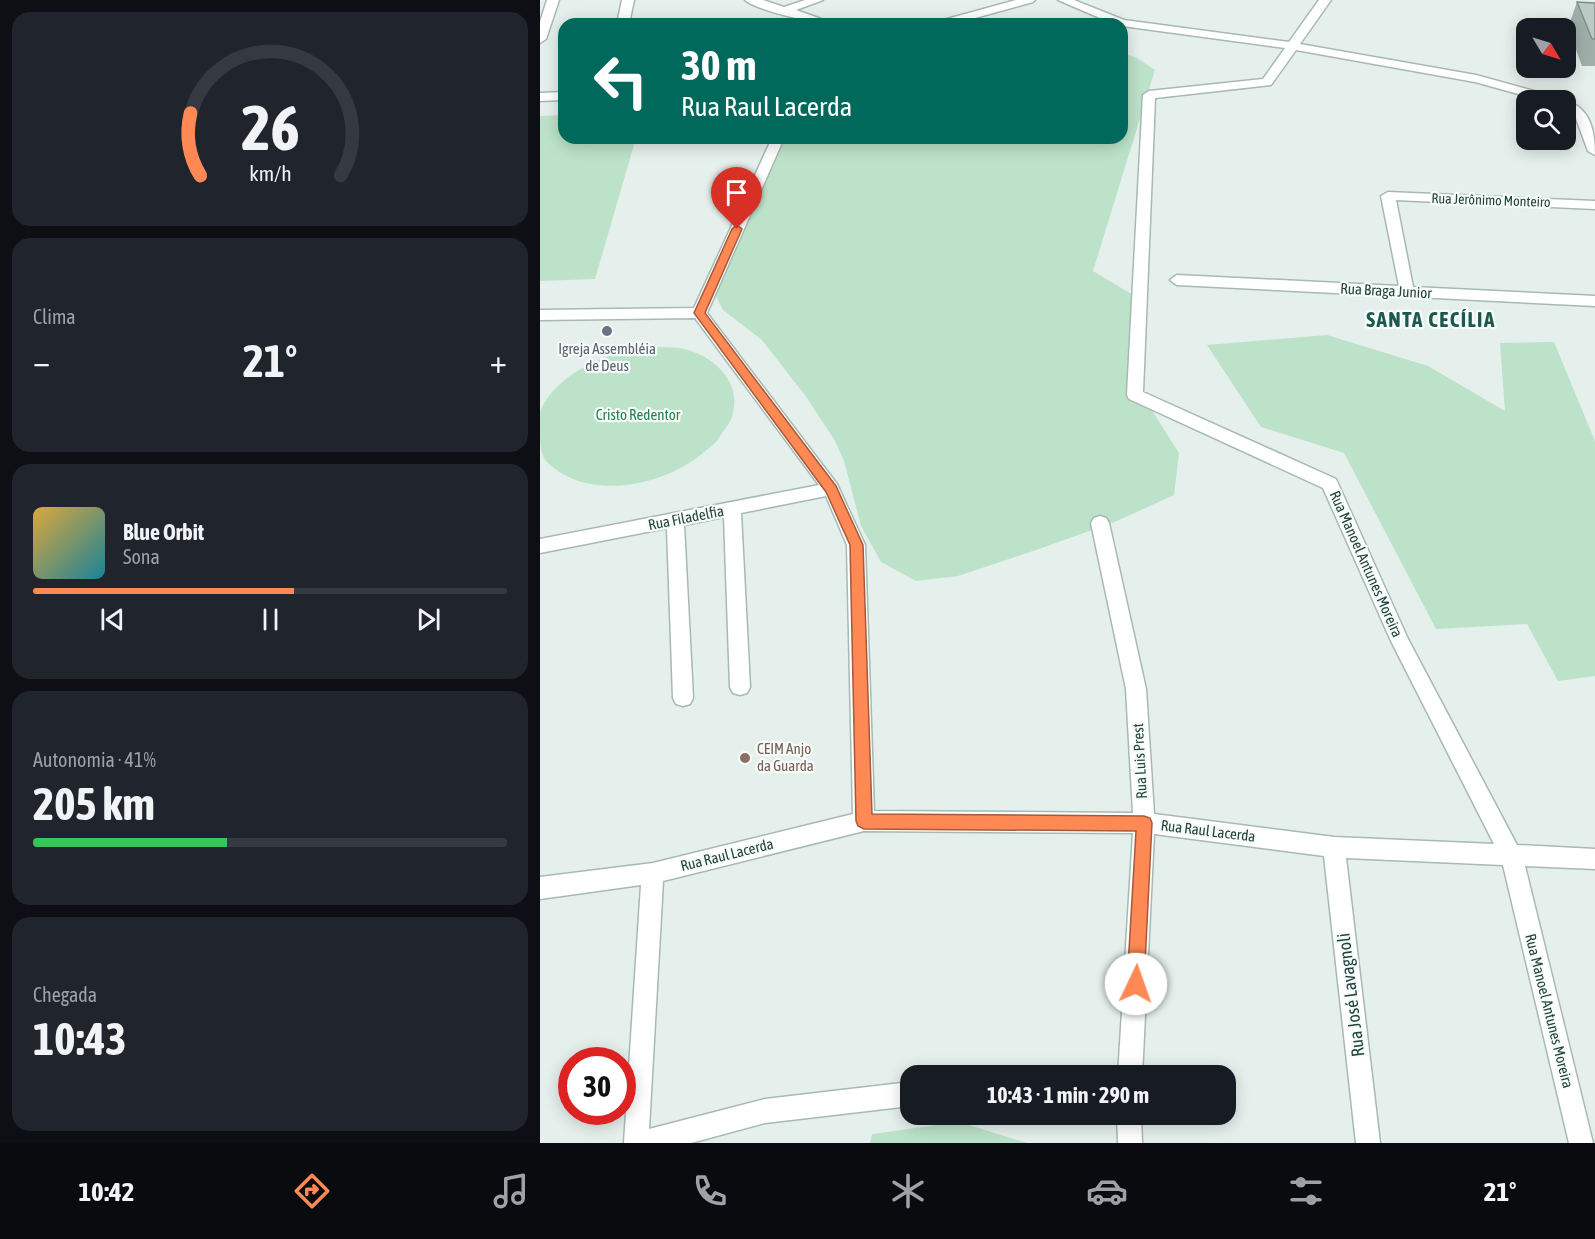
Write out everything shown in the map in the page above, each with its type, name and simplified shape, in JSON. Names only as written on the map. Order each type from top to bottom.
[{"type":"street","points":[[540,39],[554,0]]},
{"type":"street","points":[[624,18],[628,0]]},
{"type":"street","points":[[751,0],[779,14],[799,18]]},
{"type":"street","points":[[779,14],[817,0]]},
{"type":"street","points":[[962,18],[1029,0]]},
{"type":"street","points":[[1064,0],[1109,18]]},
{"type":"street","points":[[1294,46],[1325,0]]},
{"type":"street","points":[[1128,24],[1294,46],[1476,79],[1516,90]]},
{"type":"street","name":"Rua Manoel Antunes Moreira","points":[[1294,46],[1267,82],[1149,95],[1135,395],[1330,484],[1400,641],[1512,857],[1581,1143]]},
{"type":"street","points":[[540,97],[558,96]]},
{"type":"street","points":[[1576,111],[1580,114],[1595,151]]},
{"type":"street","points":[[699,313],[775,144]]},
{"type":"street","name":"Rua Jerônimo Monteiro","points":[[1407,292],[1388,196],[1595,205]]},
{"type":"street","name":"Rua Braga Junior","points":[[1177,280],[1595,301]]},
{"type":"street","points":[[540,315],[699,313]]},
{"type":"street","points":[[699,313],[831,489],[856,545],[864,821]]},
{"type":"street","name":"Rua Filadelfia","points":[[540,546],[831,489]]},
{"type":"street","points":[[732,509],[740,687]]},
{"type":"street","points":[[675,521],[683,698]]},
{"type":"street","name":"Rua Luis Prest","points":[[1100,523],[1136,689],[1144,823],[1131,1065]]},
{"type":"street","name":"Rua Raul Lacerda","points":[[540,888],[653,873],[864,821],[1144,823],[1334,847],[1512,857],[1595,859]]},
{"type":"street","name":"Rua José Lavagnoli","points":[[1334,847],[1368,1143]]},
{"type":"street","points":[[636,1143],[653,873]]},
{"type":"street","points":[[644,1143],[765,1111],[900,1095]]},
{"type":"street","points":[[1129,1125],[1130,1143]]},
{"type":"green space","points":[[1128,55],[1137,58],[1155,70],[1093,271],[1133,295],[1128,353],[1136,385],[1179,453],[1174,495],[1117,521],[958,576],[916,581],[881,562],[861,526],[844,461],[835,441],[807,398],[762,340],[723,310],[709,282],[777,144],[1128,144]]},
{"type":"green space","points":[[558,115],[558,144],[634,144],[595,279],[540,281],[540,116]]},
{"type":"green space","points":[[1327,335],[1428,366],[1505,411],[1500,343],[1554,342],[1595,441],[1595,676],[1558,681],[1527,624],[1436,629],[1344,453],[1261,427],[1207,345]]},
{"type":"green space","name":"Cristo Redentor","points":[[651,347],[691,351],[713,363],[729,381],[734,404],[732,417],[715,443],[688,464],[669,474],[626,485],[604,486],[582,482],[563,474],[546,461],[540,439],[540,413],[554,390],[564,380],[587,365],[611,355]]},
{"type":"green space","points":[[937,1125],[969,1125],[1027,1143],[870,1143],[872,1134]]},
{"type":"building","points":[[1577,2],[1595,3],[1595,39],[1592,39]]},
{"type":"place","name":"Igreja Assembléia de Deus","points":[[607,331]]},
{"type":"place","name":"CEIM Anjo da Guarda","points":[[745,758]]},
{"type":"district","name":"SANTA CECÍLIA","points":[[1431,320]]},
{"type":"route","points":[[737,229],[699,313],[831,489],[856,545],[864,821],[1144,823],[1136,984]]}]
